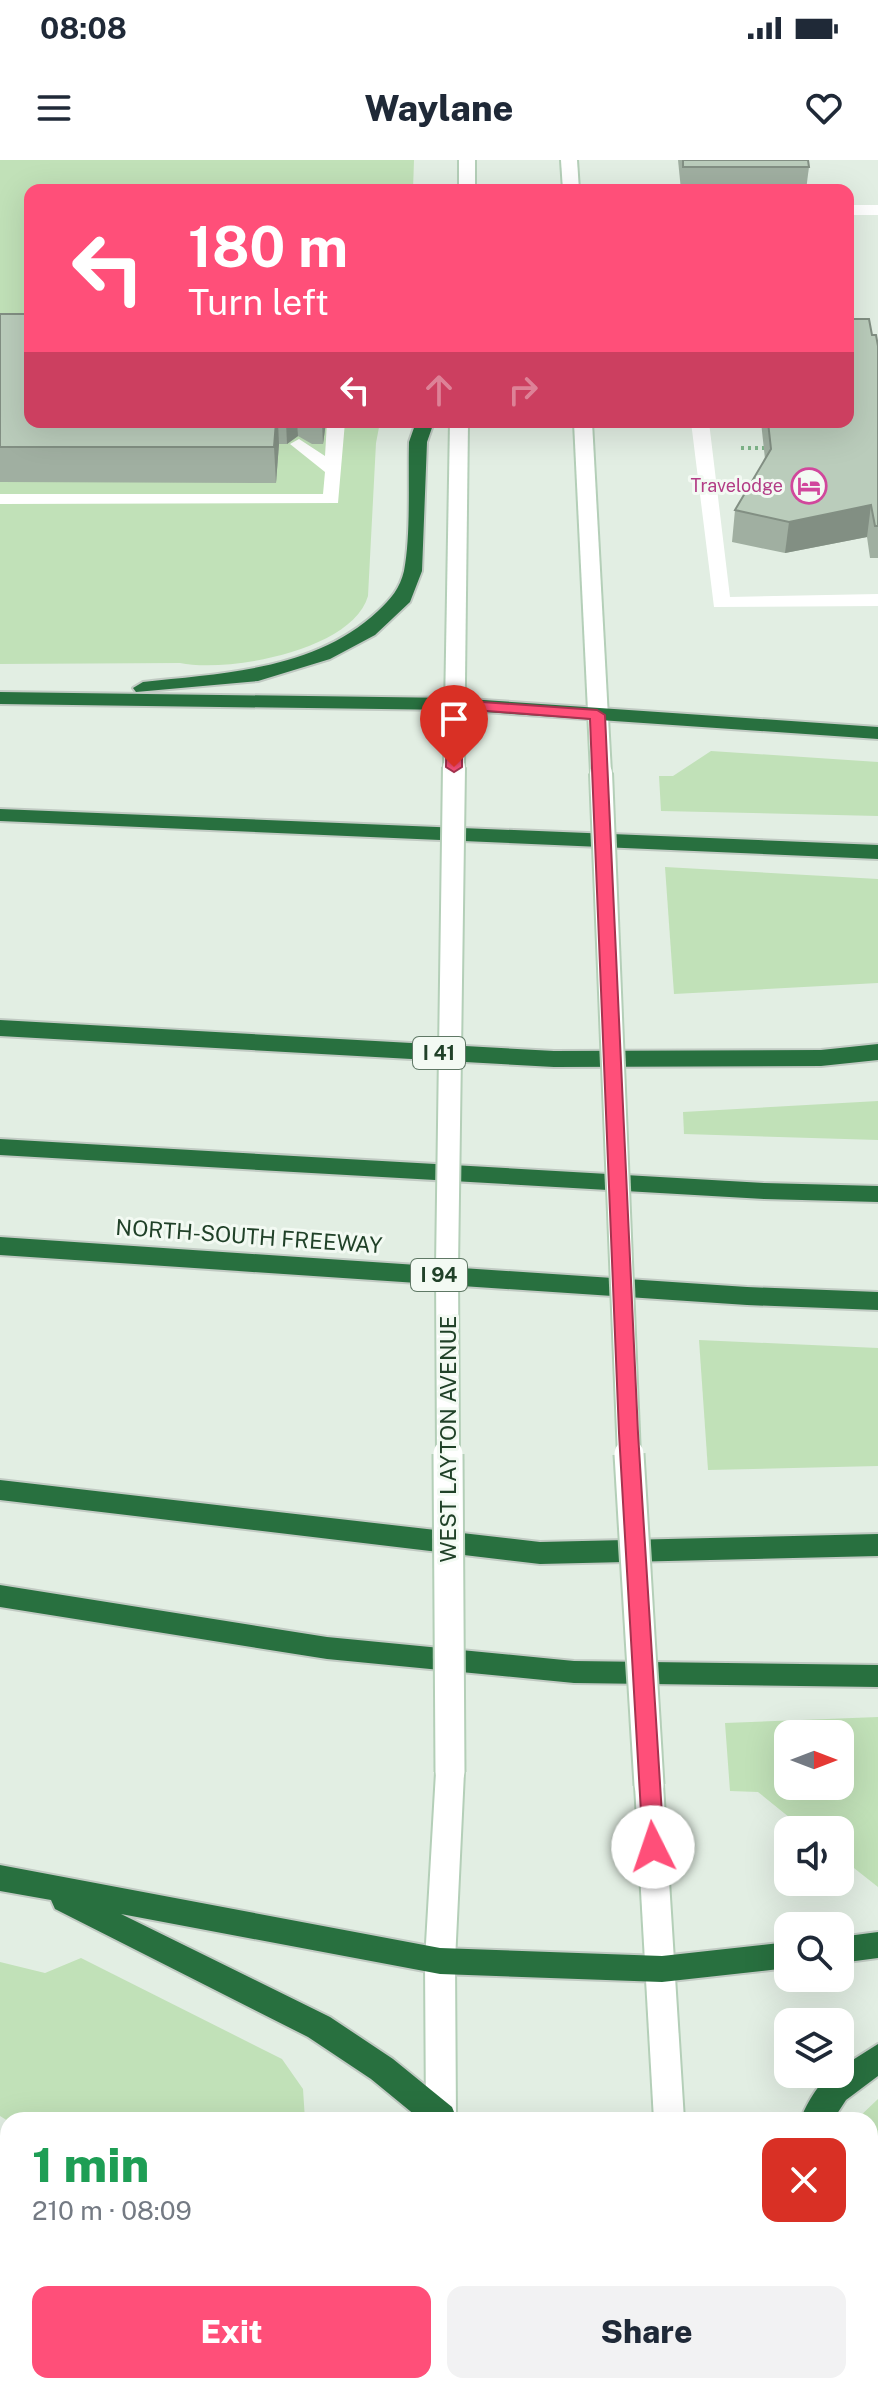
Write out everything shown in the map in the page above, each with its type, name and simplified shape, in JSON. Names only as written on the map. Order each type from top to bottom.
[{"type":"highway","points":[[33,697],[258,675],[323,655],[368,631],[403,598],[413,571],[418,442],[423,428]]},
{"type":"highway","points":[[0,698],[454,704],[878,733]]},
{"type":"highway","points":[[0,815],[878,852]]},
{"type":"highway","name":"I 41","points":[[0,1028],[554,1059],[821,1058],[878,1052]]},
{"type":"highway","points":[[0,1147],[764,1191],[878,1194]]},
{"type":"highway","name":"NORTH-SOUTH FREEWAY","points":[[0,1246],[747,1296],[878,1301]]},
{"type":"highway","points":[[0,1490],[540,1553],[878,1545]]},
{"type":"highway","points":[[0,1596],[327,1648],[558,1670],[878,1676]]},
{"type":"highway","points":[[0,1878],[440,1961],[662,1969],[774,1957]]},
{"type":"highway","points":[[37,1886],[319,2027],[382,2069],[433,2112]]},
{"type":"highway","points":[[854,1948],[878,1945]]},
{"type":"highway","points":[[820,2112],[835,2090],[878,2058]]},
{"type":"main road","points":[[467,160],[467,184]]},
{"type":"main road","points":[[569,160],[571,184]]},
{"type":"main road","points":[[854,210],[878,210]]},
{"type":"main road","points":[[0,499],[332,499],[336,428]]},
{"type":"main road","name":"WEST LAYTON AVENUE","points":[[441,2112],[440,1961],[450,1772],[447,1268],[459,428]]},
{"type":"main road","points":[[583,428],[628,1433],[669,2112]]},
{"type":"main road","points":[[701,428],[721,603],[878,600]]},
{"type":"main road","points":[[299,444],[333,470]]},
{"type":"green space","points":[[0,160],[414,160],[413,184],[24,184],[24,428],[379,428],[368,596],[358,615],[339,631],[287,654],[228,664],[0,664]]},
{"type":"green space","points":[[711,751],[878,762],[878,816],[661,811],[659,776],[673,776]]},
{"type":"green space","points":[[665,867],[878,879],[878,983],[674,994]]},
{"type":"green space","points":[[878,1101],[878,1140],[684,1134],[683,1112]]},
{"type":"green space","points":[[699,1340],[878,1348],[878,1466],[708,1470]]},
{"type":"green space","points":[[878,1717],[878,1887],[854,1868],[854,1816],[788,1816],[758,1792],[730,1791],[725,1723],[774,1721],[774,1800],[854,1800],[854,1720],[802,1720]]},
{"type":"green space","points":[[81,1958],[282,2059],[303,2089],[304,2112],[0,2112],[0,1962],[45,1973]]},
{"type":"green space","points":[[878,2099],[878,2112],[864,2112]]},
{"type":"building","points":[[683,160],[808,160],[809,167],[683,167]]},
{"type":"building","points":[[0,314],[24,314],[24,428],[276,428],[274,447],[0,447]]},
{"type":"building","points":[[854,319],[869,319],[878,346],[878,526],[875,526],[871,505],[789,522],[735,510],[771,449],[769,428],[854,428]]},
{"type":"place","name":"Travelodge","points":[[809,486]]},
{"type":"route","points":[[454,767],[454,704],[597,715],[628,1433],[653,1847]]}]
